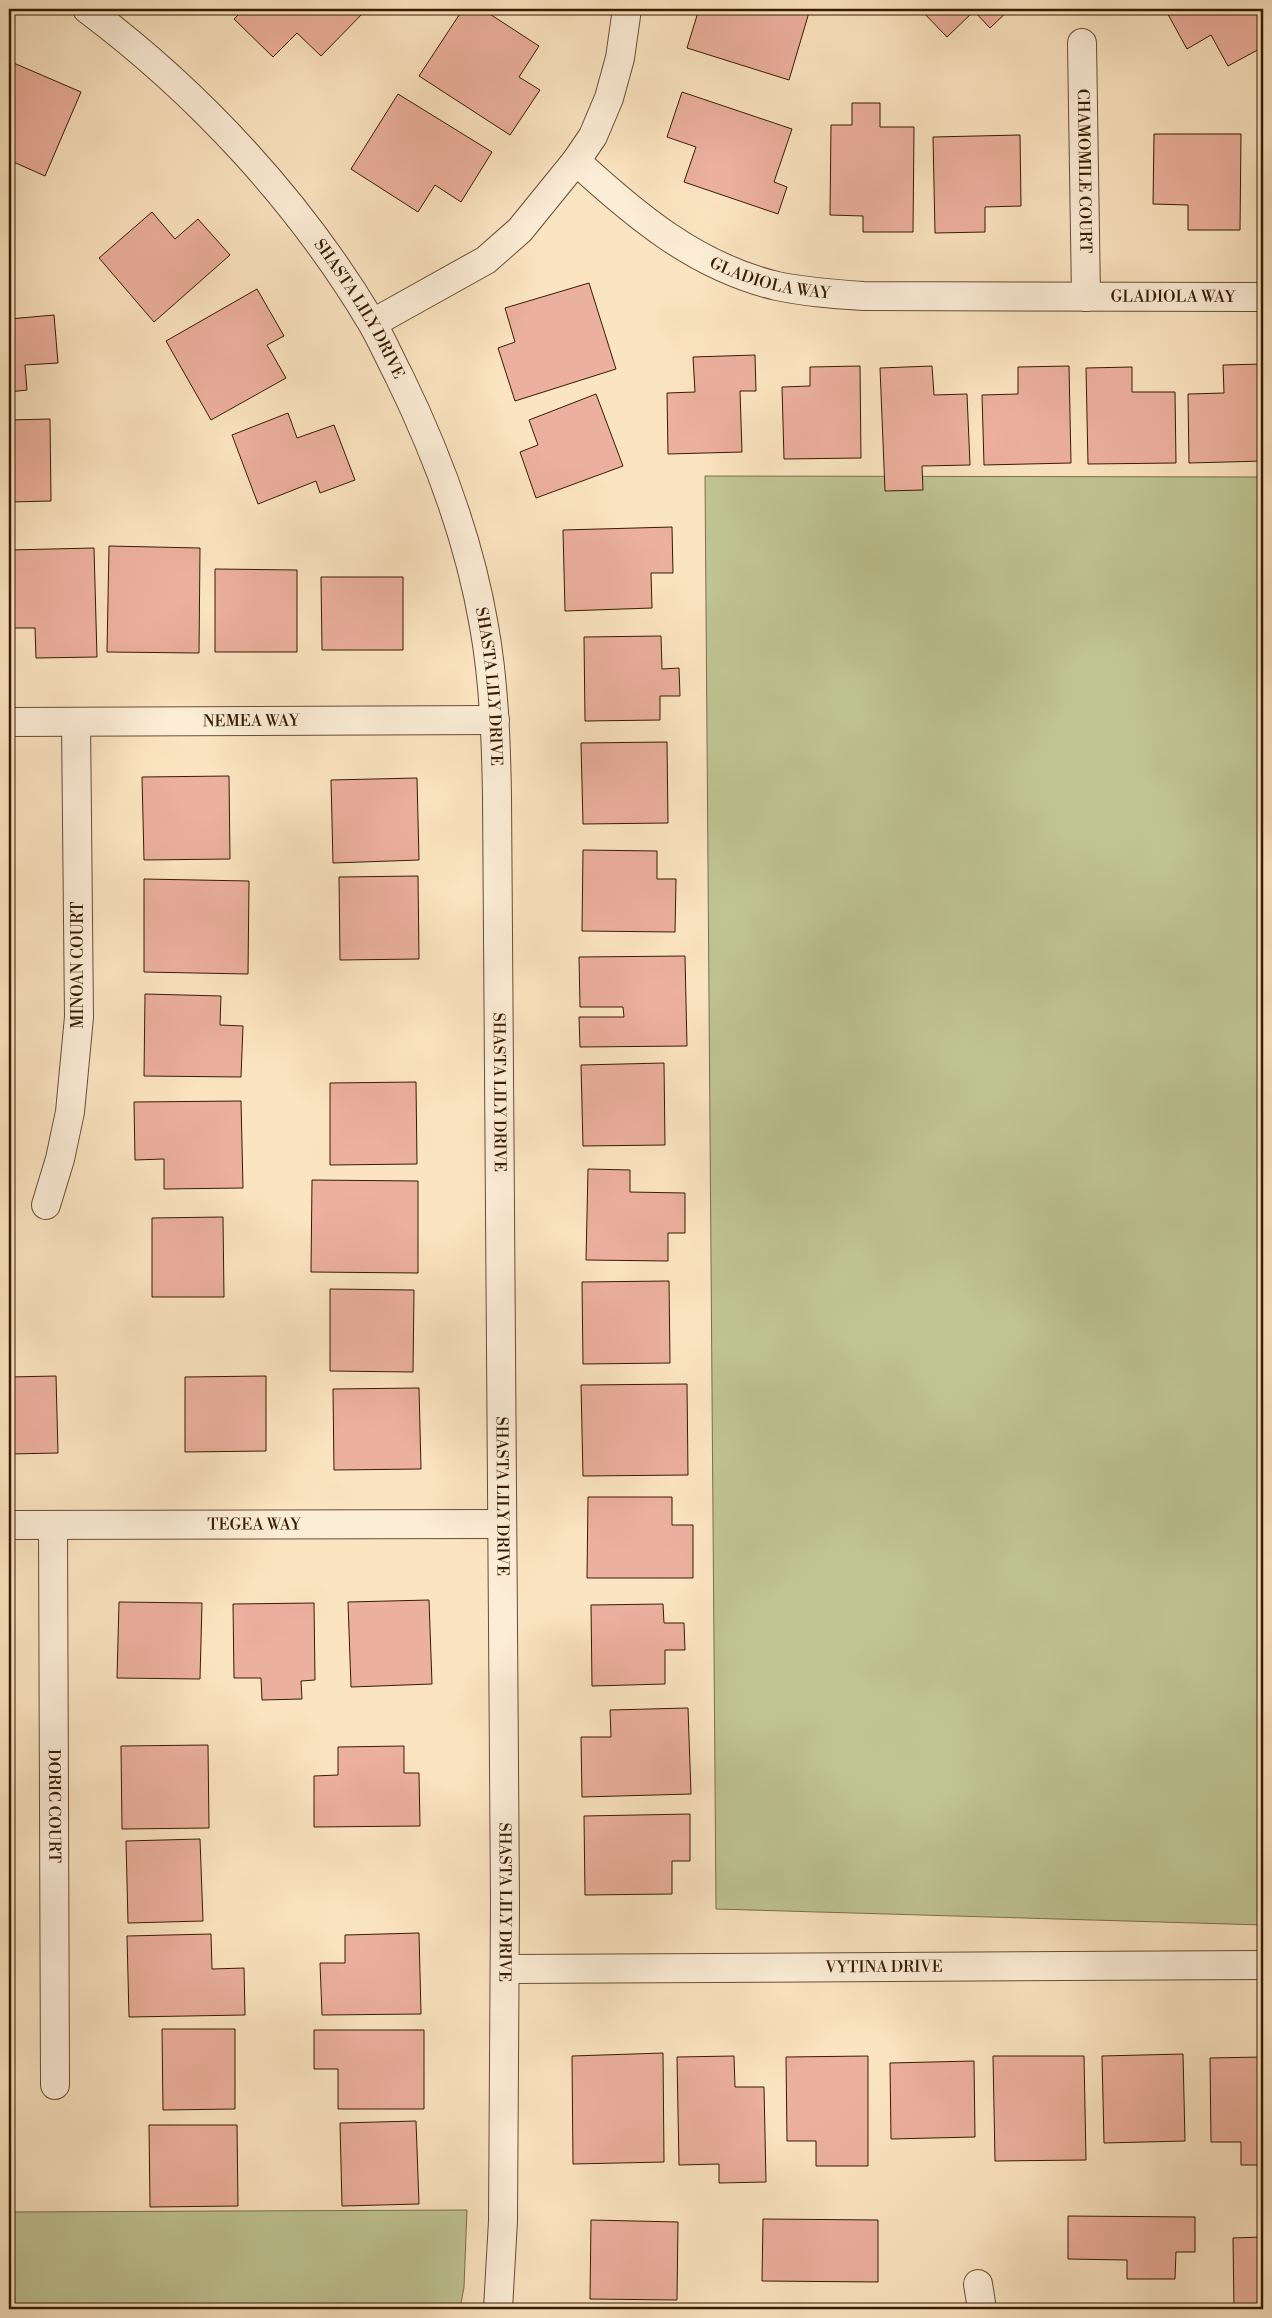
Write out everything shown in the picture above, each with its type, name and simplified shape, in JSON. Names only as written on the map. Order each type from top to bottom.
[{"type":"street","name":"SHASTA LILY DRIVE","points":[[87,9],[162,71],[220,128],[257,168],[325,252],[373,323],[418,414],[451,496],[464,539],[484,626],[495,720],[505,1969],[504,2221],[498,2309]]},
{"type":"street","points":[[373,323],[486,260],[520,230],[576,161],[592,136],[609,98],[620,58],[627,9]]},
{"type":"street","name":"CHAMOMILE COURT","points":[[1082,43],[1086,297]]},
{"type":"street","name":"GLADIOLA WAY","points":[[576,161],[622,203],[657,231],[694,254],[734,272],[776,286],[819,294],[863,296],[1263,297]]},
{"type":"street","name":"NEMEA WAY","points":[[9,722],[495,720]]},
{"type":"street","name":"MINOAN COURT","points":[[46,1205],[60,1159],[70,1112],[80,1017],[76,722]]},
{"type":"street","name":"TEGEA WAY","points":[[9,1526],[500,1524]]},
{"type":"street","name":"DORIC COURT","points":[[53,1526],[54,2085]]},
{"type":"street","name":"VYTINA DRIVE","points":[[505,1969],[1263,1965]]},
{"type":"green space","points":[[705,476],[1263,477],[1263,1925],[716,1909]]},
{"type":"green space","points":[[467,2210],[464,2287],[460,2309],[9,2309],[9,2212]]},
{"type":"building","points":[[244,9],[358,9],[363,13],[321,56],[297,33],[273,57],[234,19]]},
{"type":"building","points":[[463,9],[482,9],[539,46],[519,77],[540,90],[510,135],[419,76]]},
{"type":"building","points":[[699,9],[723,9],[734,12],[736,9],[810,9],[789,80],[687,48]]},
{"type":"building","points":[[920,9],[1010,9],[990,28],[974,11],[947,37]]},
{"type":"building","points":[[1165,9],[1263,9],[1263,47],[1228,66],[1211,35],[1187,49]]},
{"type":"building","points":[[9,61],[81,92],[45,176],[9,160]]},
{"type":"building","points":[[682,92],[792,129],[774,182],[787,187],[778,214],[684,182],[696,147],[667,137]]},
{"type":"building","points":[[398,94],[492,152],[461,202],[435,185],[418,212],[351,169]]},
{"type":"building","points":[[852,103],[880,103],[880,127],[914,127],[913,232],[863,232],[863,216],[830,215],[831,125],[852,125]]},
{"type":"building","points":[[1154,134],[1241,134],[1240,230],[1188,230],[1188,205],[1153,204]]},
{"type":"building","points":[[1020,135],[1021,206],[985,207],[985,232],[935,233],[933,137]]},
{"type":"building","points":[[9,204],[13,205],[9,226]]},
{"type":"building","points":[[152,212],[175,239],[198,219],[230,255],[154,322],[99,258]]},
{"type":"building","points":[[589,283],[616,369],[515,401],[498,348],[515,342],[505,308]]},
{"type":"building","points":[[257,289],[284,336],[267,345],[286,378],[211,420],[166,341]]},
{"type":"building","points":[[54,315],[58,363],[25,365],[27,390],[9,392],[9,319]]},
{"type":"building","points":[[755,355],[756,391],[740,391],[742,452],[668,454],[667,393],[695,392],[693,357]]},
{"type":"building","points":[[1263,364],[1263,461],[1189,463],[1188,394],[1224,393],[1223,365]]},
{"type":"building","points":[[860,366],[861,458],[784,459],[782,387],[810,386],[810,367]]},
{"type":"building","points":[[932,366],[934,395],[967,394],[970,465],[922,466],[923,490],[885,491],[880,368]]},
{"type":"building","points":[[1069,366],[1071,463],[984,465],[982,395],[1018,394],[1018,367]]},
{"type":"building","points":[[1132,367],[1132,392],[1175,392],[1176,463],[1088,464],[1086,368]]},
{"type":"building","points":[[596,394],[623,466],[536,498],[520,452],[538,445],[529,420]]},
{"type":"building","points":[[288,413],[297,438],[334,425],[355,480],[320,493],[316,481],[258,504],[232,435]]},
{"type":"building","points":[[50,419],[51,501],[9,502],[9,420]]},
{"type":"building","points":[[672,527],[673,573],[651,573],[652,608],[565,611],[563,530]]},
{"type":"building","points":[[109,546],[200,548],[199,653],[107,652]]},
{"type":"building","points":[[94,548],[97,657],[36,658],[35,628],[9,628],[9,550]]},
{"type":"building","points":[[215,569],[297,570],[297,652],[215,652]]},
{"type":"building","points":[[321,577],[403,577],[403,650],[322,650]]},
{"type":"building","points":[[661,636],[662,669],[679,668],[680,696],[660,696],[660,720],[585,721],[584,637]]},
{"type":"building","points":[[667,742],[668,823],[583,824],[581,743]]},
{"type":"building","points":[[229,776],[230,859],[144,860],[142,777]]},
{"type":"building","points":[[417,778],[419,860],[333,863],[331,780]]},
{"type":"building","points":[[583,850],[657,851],[657,879],[676,879],[675,932],[582,931]]},
{"type":"building","points":[[418,876],[419,959],[340,960],[339,877]]},
{"type":"building","points":[[144,879],[249,881],[248,974],[144,972]]},
{"type":"building","points":[[685,956],[687,1046],[580,1047],[579,1017],[624,1017],[623,1007],[580,1007],[579,957]]},
{"type":"building","points":[[145,994],[221,996],[220,1025],[243,1026],[241,1077],[144,1076]]},
{"type":"building","points":[[664,1063],[665,1145],[583,1146],[581,1065]]},
{"type":"building","points":[[416,1082],[417,1164],[330,1165],[330,1083]]},
{"type":"building","points":[[241,1101],[243,1188],[164,1189],[164,1159],[135,1160],[134,1102]]},
{"type":"building","points":[[588,1169],[630,1170],[630,1192],[685,1193],[685,1233],[668,1233],[668,1261],[586,1260]]},
{"type":"building","points":[[312,1180],[418,1181],[418,1273],[311,1272]]},
{"type":"building","points":[[223,1217],[224,1297],[152,1297],[152,1218]]},
{"type":"building","points":[[669,1281],[670,1363],[583,1364],[582,1282]]},
{"type":"building","points":[[330,1289],[414,1290],[413,1372],[330,1371]]},
{"type":"building","points":[[56,1376],[58,1453],[9,1454],[9,1377]]},
{"type":"building","points":[[266,1376],[266,1451],[185,1452],[185,1377]]},
{"type":"building","points":[[687,1384],[688,1475],[583,1476],[581,1385]]},
{"type":"building","points":[[419,1388],[421,1469],[334,1470],[333,1389]]},
{"type":"building","points":[[588,1497],[672,1497],[672,1525],[693,1525],[693,1578],[587,1578]]},
{"type":"building","points":[[429,1600],[432,1684],[351,1687],[348,1602]]},
{"type":"building","points":[[119,1602],[202,1603],[200,1679],[117,1678]]},
{"type":"building","points":[[314,1603],[315,1680],[301,1681],[302,1699],[262,1700],[261,1678],[234,1678],[233,1604]]},
{"type":"building","points":[[663,1604],[664,1623],[684,1623],[685,1650],[665,1650],[665,1684],[592,1686],[591,1605]]},
{"type":"building","points":[[688,1708],[691,1794],[582,1797],[581,1737],[611,1737],[610,1710]]},
{"type":"building","points":[[208,1745],[209,1828],[122,1829],[121,1746]]},
{"type":"building","points":[[404,1746],[404,1773],[419,1773],[420,1826],[314,1827],[314,1776],[338,1775],[338,1747]]},
{"type":"building","points":[[690,1814],[690,1861],[672,1861],[672,1894],[585,1895],[584,1816]]},
{"type":"building","points":[[200,1839],[203,1921],[128,1923],[126,1841]]},
{"type":"building","points":[[419,1933],[421,2014],[322,2015],[320,1963],[345,1963],[345,1935]]},
{"type":"building","points":[[211,1934],[212,1969],[244,1968],[245,2015],[129,2017],[127,1936]]},
{"type":"building","points":[[162,2029],[235,2029],[235,2109],[163,2110]]},
{"type":"building","points":[[314,2030],[424,2030],[424,2109],[338,2109],[338,2069],[314,2069]]},
{"type":"building","points":[[663,2053],[664,2162],[573,2164],[572,2056]]},
{"type":"building","points":[[1183,2054],[1185,2141],[1104,2143],[1102,2056]]},
{"type":"building","points":[[734,2056],[735,2087],[764,2087],[766,2182],[719,2183],[719,2164],[679,2165],[677,2057]]},
{"type":"building","points":[[868,2056],[868,2166],[816,2166],[816,2141],[787,2141],[786,2057]]},
{"type":"building","points":[[993,2056],[1084,2056],[1086,2160],[995,2161]]},
{"type":"building","points":[[1263,2057],[1263,2165],[1241,2165],[1241,2142],[1211,2142],[1210,2058]]},
{"type":"building","points":[[974,2061],[975,2137],[891,2139],[890,2063]]},
{"type":"building","points":[[416,2121],[419,2204],[342,2206],[340,2123]]},
{"type":"building","points":[[149,2125],[237,2125],[238,2206],[150,2207]]},
{"type":"building","points":[[1068,2216],[1195,2217],[1195,2252],[1176,2252],[1175,2279],[1127,2279],[1127,2260],[1068,2259]]},
{"type":"building","points":[[763,2219],[878,2220],[878,2282],[762,2281]]},
{"type":"building","points":[[591,2220],[678,2222],[677,2300],[590,2299]]},
{"type":"building","points":[[1263,2237],[1263,2309],[1234,2309],[1233,2238]]}]
